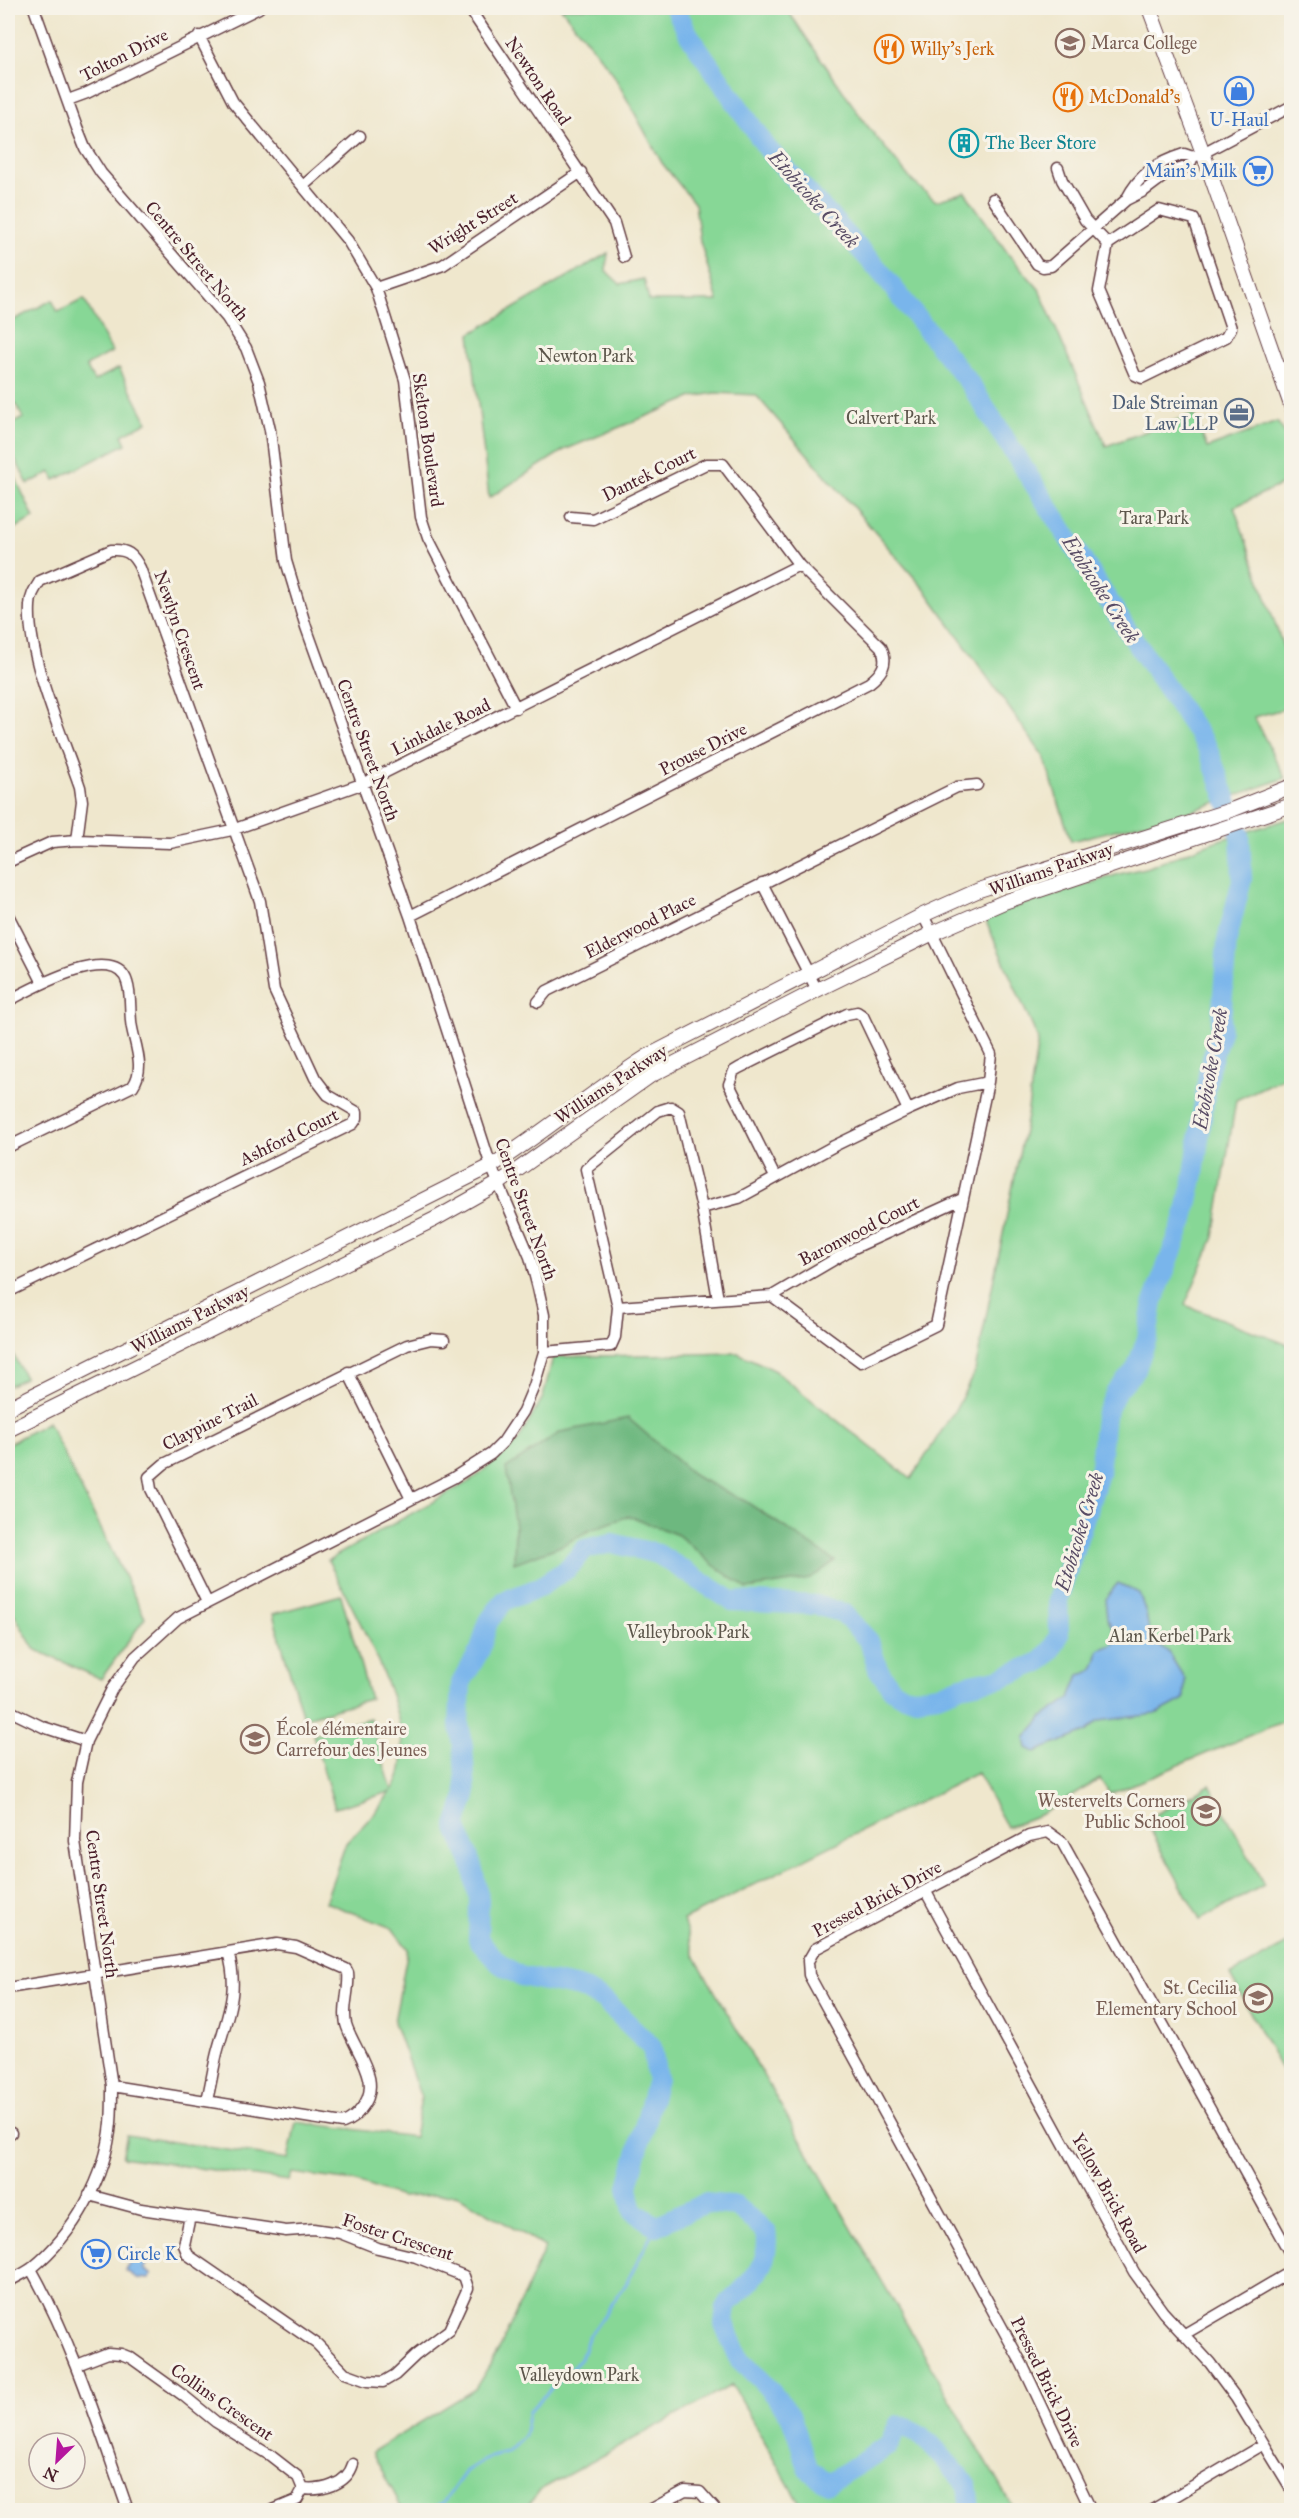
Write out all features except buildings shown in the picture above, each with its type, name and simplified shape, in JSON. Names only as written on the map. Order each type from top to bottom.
[{"type":"main road","points":[[1149,8],[1198,155],[1292,408]]},
{"type":"main road","name":"Williams Parkway","points":[[8,1408],[491,1166],[520,1148],[615,1077],[648,1056],[923,915],[979,890],[1262,799],[1292,786]]},
{"type":"main road","name":"Williams Parkway","points":[[8,1430],[435,1219],[499,1183],[650,1076],[932,934],[1004,902],[1292,805]]},
{"type":"street","name":"Centre Street North","points":[[8,2282],[31,2269],[63,2239],[89,2195],[103,2159],[111,2124],[112,2086],[75,1841],[77,1782],[86,1741],[112,1689],[135,1657],[178,1618],[411,1499],[475,1464],[503,1442],[523,1412],[534,1386],[543,1352],[544,1315],[530,1257],[491,1166],[410,916],[306,627],[285,561],[270,430],[259,382],[246,348],[227,318],[101,173],[85,147],[34,8]]},
{"type":"street","name":"Tolton Drive","points":[[69,100],[259,8]]},
{"type":"street","name":"Newton Road","points":[[469,8],[614,223],[624,257]]},
{"type":"street","name":"Skelton Boulevard","points":[[199,36],[233,102],[348,242],[376,288],[405,380],[421,517],[428,538],[516,708]]},
{"type":"street","points":[[993,199],[1037,264],[1043,267],[1051,266],[1126,200],[1136,181],[1155,166],[1184,154],[1198,155],[1292,106]]},
{"type":"street","points":[[303,186],[360,136]]},
{"type":"street","points":[[1058,168],[1062,180],[1085,220],[1108,244]]},
{"type":"street","name":"Wright Street","points":[[376,288],[443,265],[581,172]]},
{"type":"street","points":[[1159,210],[1194,219],[1231,323],[1226,337],[1142,378],[1135,375],[1099,291],[1108,244],[1159,210]]},
{"type":"street","name":"Dantek Court","points":[[571,516],[593,519],[706,464],[723,464],[799,565]]},
{"type":"street","name":"Newlyn Crescent","points":[[77,840],[82,801],[80,788],[34,653],[30,606],[33,591],[40,581],[111,550],[123,549],[134,556],[140,568],[232,830]]},
{"type":"street","name":"Linkdale Road","points":[[8,862],[52,842],[77,840],[170,843],[232,830],[364,783],[799,565]]},
{"type":"street","name":"Prouse Drive","points":[[410,916],[878,677],[886,656],[881,647],[799,565]]},
{"type":"street","name":"Elderwood Place","points":[[538,1002],[547,991],[762,883],[957,787],[977,785]]},
{"type":"street","name":"Ashford Court","points":[[8,1292],[352,1124],[357,1118],[357,1112],[328,1095],[315,1078],[274,990],[260,901],[232,830]]},
{"type":"street","points":[[762,883],[817,990]]},
{"type":"street","points":[[8,915],[43,983]]},
{"type":"street","points":[[772,1296],[861,1362],[936,1325],[988,1082],[991,1054],[923,915]]},
{"type":"street","points":[[8,1001],[80,968],[107,967],[122,972],[127,982],[131,1022],[140,1068],[133,1086],[8,1147]]},
{"type":"street","points":[[775,1177],[729,1084],[734,1071],[739,1068],[847,1014],[857,1012],[863,1017],[908,1110]]},
{"type":"street","points":[[702,1208],[739,1198],[775,1177],[908,1110],[958,1088],[988,1082]]},
{"type":"street","points":[[543,1352],[611,1346],[615,1337],[618,1307],[586,1169],[658,1111],[671,1107],[679,1112],[702,1208],[718,1299]]},
{"type":"street","name":"Baronwood Court","points":[[618,1307],[772,1296],[854,1248],[962,1199]]},
{"type":"street","name":"Claypine Trail","points":[[207,1602],[151,1489],[148,1477],[164,1464],[348,1372],[407,1345],[431,1339],[444,1340]]},
{"type":"street","points":[[348,1372],[411,1499]]},
{"type":"street","points":[[8,1710],[43,1727],[86,1741]]},
{"type":"street","name":"Pressed Brick Drive","points":[[1091,2511],[1022,2364],[809,1975],[808,1961],[815,1949],[1029,1836],[1048,1832],[1062,1842],[1292,2258]]},
{"type":"street","name":"Yellow Brick Road","points":[[926,1892],[1134,2272],[1163,2312],[1210,2363],[1236,2398],[1292,2490]]},
{"type":"street","points":[[8,1988],[277,1944],[296,1947],[346,1969],[349,1982],[346,2023],[370,2082],[369,2095],[359,2113],[343,2123],[112,2086]]},
{"type":"street","points":[[207,2100],[216,2056],[231,2010],[234,1971],[228,1952]]},
{"type":"street","name":"Foster Crescent","points":[[89,2195],[141,2209],[190,2216],[286,2231],[313,2229],[340,2233],[378,2248],[416,2257],[464,2276],[468,2288],[449,2330],[383,2382],[367,2381],[345,2373],[317,2344],[188,2254],[184,2245],[190,2216]]},
{"type":"street","points":[[31,2269],[54,2310],[77,2365],[128,2511]]},
{"type":"street","points":[[1184,2335],[1292,2271]]},
{"type":"street","name":"Collins Crescent","points":[[77,2365],[108,2353],[131,2358],[216,2422],[271,2456],[298,2477],[303,2489]]},
{"type":"street","points":[[1152,2511],[1263,2444]]},
{"type":"street","points":[[273,2511],[297,2500],[303,2489],[326,2488],[340,2481],[348,2474],[353,2464]]},
{"type":"street","points":[[650,2511],[690,2491],[700,2492],[716,2511]]},
{"type":"green space","points":[[561,8],[786,8],[865,123],[912,181],[936,201],[965,192],[1009,255],[1039,289],[1106,446],[1194,414],[1207,448],[1277,422],[1286,435],[1290,449],[1291,480],[1234,507],[1291,669],[1291,707],[1254,717],[1285,778],[1192,811],[1071,841],[1044,757],[926,591],[756,395],[715,393],[693,397],[564,450],[489,498],[470,334],[608,253],[606,271],[620,284],[644,279],[649,301],[718,301],[700,241],[695,204],[662,163],[612,72]]},
{"type":"green space","points":[[84,299],[112,352],[86,366],[94,381],[119,368],[147,422],[122,435],[126,444],[55,480],[51,472],[28,484],[8,445],[8,426],[23,418],[15,403],[8,407],[8,323],[52,300],[58,312]]},
{"type":"green space","points":[[8,462],[34,518],[8,532]]},
{"type":"green space","name":"Valleybrook Park","points":[[1291,818],[1291,1074],[1236,1100],[1214,1237],[1185,1305],[1291,1346],[1291,1718],[1110,1794],[1100,1779],[1042,1814],[1007,1827],[977,1773],[683,1920],[695,1957],[1014,2510],[803,2510],[732,2385],[538,2491],[526,2510],[391,2510],[401,2506],[372,2452],[475,2389],[500,2348],[545,2247],[456,2194],[401,2197],[353,2181],[292,2173],[289,2181],[122,2157],[127,2135],[288,2159],[296,2122],[414,2137],[421,2098],[394,2022],[408,1949],[392,1928],[325,1902],[346,1843],[377,1811],[390,1792],[335,1808],[313,1735],[370,1718],[392,1790],[401,1768],[402,1740],[384,1675],[328,1560],[472,1480],[518,1441],[543,1397],[553,1357],[738,1353],[772,1369],[911,1479],[957,1407],[975,1371],[1027,1116],[1038,1039],[984,917],[1119,874],[1149,867],[1213,842]]},
{"type":"green space","points":[[8,1344],[25,1378],[8,1386]]},
{"type":"green space","points":[[628,1418],[696,1477],[745,1501],[835,1561],[810,1579],[747,1589],[712,1564],[678,1535],[629,1516],[590,1530],[561,1546],[514,1563],[515,1527],[506,1468],[561,1432]]},
{"type":"green space","points":[[48,1422],[145,1618],[101,1679],[34,1649],[8,1603],[8,1444]]},
{"type":"green space","points":[[341,1595],[370,1699],[303,1718],[273,1614]]},
{"type":"green space","points":[[1210,1785],[1264,1885],[1200,1920],[1145,1820]]},
{"type":"green space","points":[[1291,1942],[1291,2071],[1284,2075],[1230,1975]]},
{"type":"water","points":[[1118,1583],[1139,1593],[1146,1613],[1150,1637],[1168,1652],[1185,1679],[1184,1699],[1156,1714],[1099,1721],[1086,1732],[1035,1752],[1027,1748],[1025,1738],[1043,1717],[1070,1698],[1079,1675],[1094,1667],[1099,1650],[1114,1644],[1116,1635],[1107,1618],[1105,1599]]},
{"type":"water","points":[[139,2251],[150,2259],[144,2269],[152,2275],[149,2279],[137,2278],[125,2270]]},
{"type":"waterway","name":"Etobicoke Creek","points":[[675,8],[689,35],[767,148],[879,270],[970,384],[1122,622],[1207,747],[1240,835],[1242,879],[1227,940],[1220,1035],[1209,1068],[1194,1174],[1184,1220],[1153,1302],[1147,1338],[1136,1369],[1116,1392],[1105,1416],[1099,1474],[1058,1599],[1059,1635],[1052,1649],[1040,1662],[1001,1678],[961,1686],[938,1695],[916,1698],[904,1696],[892,1689],[878,1669],[869,1641],[843,1613],[816,1605],[732,1601],[658,1554],[612,1543],[585,1549],[567,1569],[538,1588],[504,1601],[488,1622],[480,1650],[461,1683],[459,1723],[466,1796],[456,1826],[472,1865],[479,1899],[478,1939],[500,1964],[520,1976],[580,1988],[604,2000],[652,2047],[657,2079],[628,2187],[633,2211],[656,2226],[705,2203],[735,2206],[766,2231],[766,2254],[762,2264],[757,2273],[726,2306],[724,2324],[739,2359],[762,2381],[790,2414],[809,2470],[828,2483],[888,2446],[898,2425],[912,2430],[931,2444],[967,2485],[970,2510]]},
{"type":"waterway","points":[[432,2510],[444,2502],[466,2471],[487,2458],[507,2453],[524,2436],[529,2411],[581,2359],[588,2338],[626,2284],[656,2226]]},
{"type":"place","name":"Marca College","points":[[1070,43]]},
{"type":"place","name":"Willy's Jerk","points":[[889,49]]},
{"type":"place","name":"U-Haul","points":[[1239,91]]},
{"type":"place","name":"McDonald's","points":[[1068,97]]},
{"type":"place","name":"The Beer Store","points":[[964,143]]},
{"type":"place","name":"Main's Milk","points":[[1258,171]]},
{"type":"place","name":"Dale Streiman Law LLP","points":[[1239,413]]},
{"type":"place","name":"École élémentaire Carrefour des Jeunes","points":[[255,1739]]},
{"type":"place","name":"Westervelts Corners Public School","points":[[1206,1811]]},
{"type":"place","name":"St. Cecilia Elementary School","points":[[1258,1998]]},
{"type":"place","name":"Circle K","points":[[96,2254]]},
{"type":"park label","name":"Newton Park","points":[[586,356]]},
{"type":"park label","name":"Calvert Park","points":[[891,418]]},
{"type":"park label","name":"Tara Park","points":[[1154,518]]},
{"type":"park label","name":"Alan Kerbel Park","points":[[1170,1636]]},
{"type":"park label","name":"Valleydown Park","points":[[579,2375]]}]
